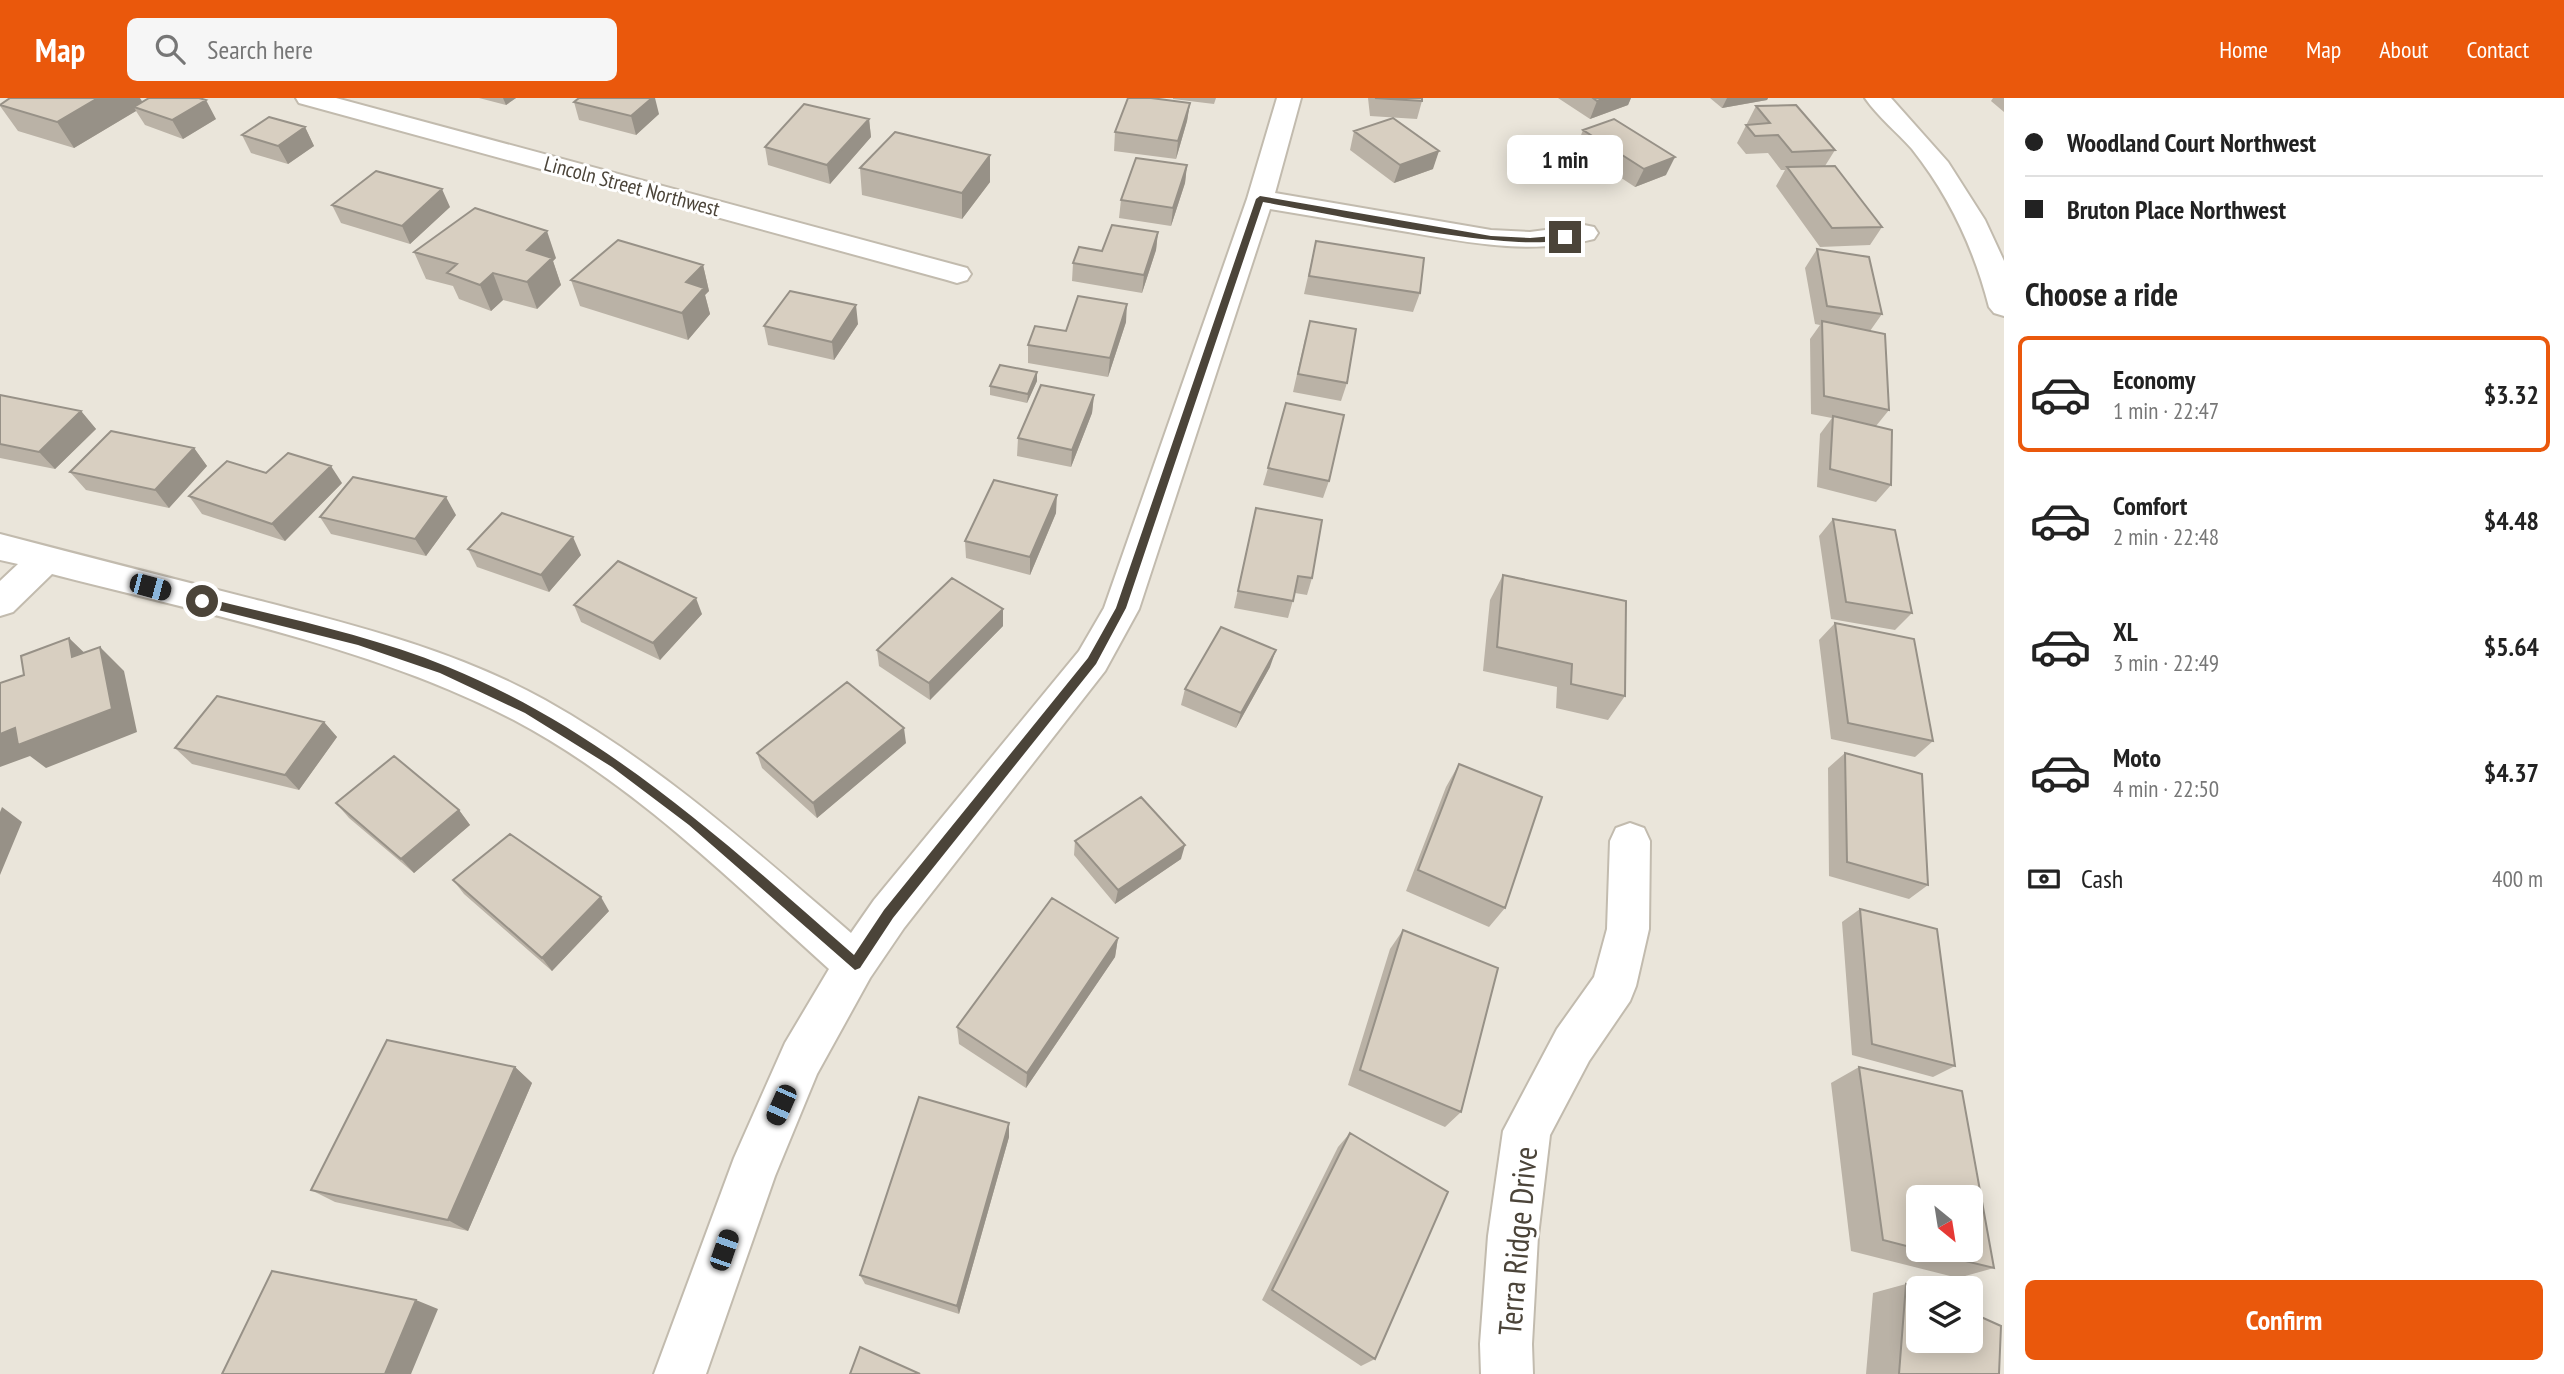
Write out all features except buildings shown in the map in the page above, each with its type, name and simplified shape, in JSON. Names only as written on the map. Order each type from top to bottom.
[{"type":"street","name":"Lincoln Street Northwest","points":[[308,98],[346,102],[957,274]]},
{"type":"street","points":[[680,1374],[751,1175],[802,1059],[855,964],[889,914],[1092,661],[1121,608],[1260,199],[1289,98]]},
{"type":"street","points":[[1877,98],[1923,147],[1956,192],[1983,242],[2004,307]]},
{"type":"street","points":[[1260,199],[1491,238],[1530,240],[1584,233]]},
{"type":"street","points":[[0,547],[359,641],[443,670],[529,710],[616,763],[693,822],[855,964]]},
{"type":"street","points":[[0,602],[46,559]]},
{"type":"street","name":"Terra Ridge Drive","points":[[1507,1374],[1506,1344],[1513,1236],[1527,1131],[1573,1045],[1614,986],[1628,929],[1630,841]]},
{"type":"shaded area","points":[[0,98],[2004,98],[2004,1374],[0,1374]]},
{"type":"route","points":[[202,601],[359,641],[443,670],[529,710],[616,763],[693,822],[855,964],[889,914],[1092,661],[1121,608],[1260,199],[1491,238],[1530,240],[1565,237]]}]
